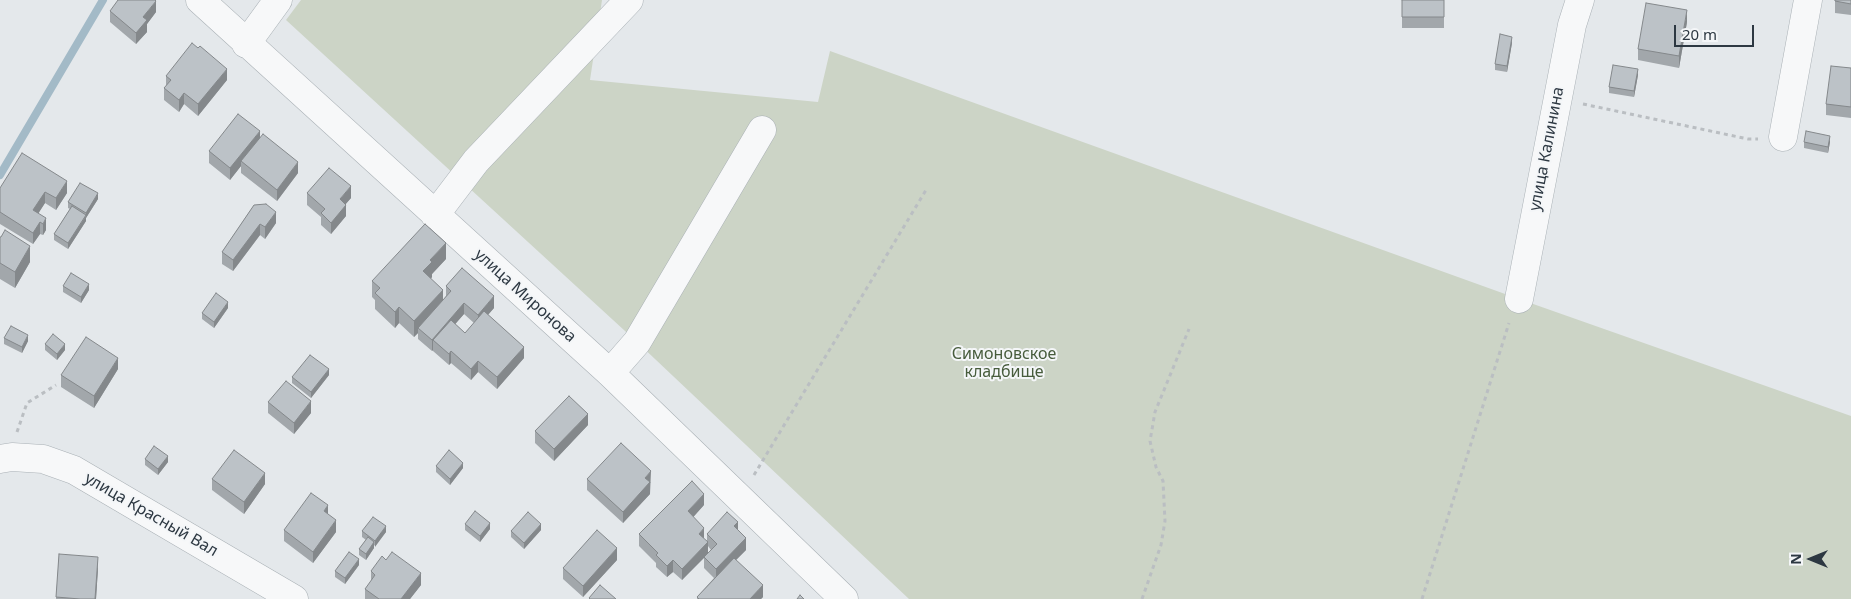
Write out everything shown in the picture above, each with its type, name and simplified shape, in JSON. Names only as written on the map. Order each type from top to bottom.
[{"type":"street","name":"улица Миронова","points":[[200,0],[246,44],[610,373],[844,599]]},
{"type":"street","points":[[246,44],[278,0]]},
{"type":"street","points":[[435,215],[476,161],[629,0]]},
{"type":"street","name":"улица Калинина","points":[[1518,299],[1572,25],[1580,0]]},
{"type":"street","points":[[1783,138],[1808,0]]},
{"type":"street","points":[[610,373],[637,342],[762,130]]},
{"type":"street","name":"улица Красный Вал","points":[[6,458],[43,459],[74,470],[294,599]]},
{"type":"path","points":[[1557,99],[1748,139],[1783,138]]},
{"type":"path","points":[[738,498],[764,461],[926,190]]},
{"type":"path","points":[[1422,599],[1468,457],[1494,368],[1518,299]]},
{"type":"path","points":[[1142,599],[1161,545],[1165,521],[1162,481],[1156,467],[1150,441],[1155,412],[1189,329]]},
{"type":"path","points":[[6,458],[27,403],[56,385]]},
{"type":"green space","name":"Симоновское кладбище","points":[[301,0],[602,0],[590,80],[818,102],[830,51],[1519,299],[1851,416],[1851,599],[909,599],[637,342],[286,20]]},
{"type":"building","points":[[118,0],[156,1],[143,17],[147,20],[136,33],[110,11]]},
{"type":"building","points":[[1402,0],[1444,0],[1444,17],[1402,17]]},
{"type":"building","points":[[1851,0],[1851,4],[1835,1]]},
{"type":"building","points":[[1646,3],[1687,10],[1679,56],[1638,49]]},
{"type":"building","points":[[1500,34],[1512,37],[1507,66],[1495,64]]},
{"type":"building","points":[[192,43],[198,48],[200,46],[227,69],[198,104],[184,93],[179,100],[164,88],[171,80],[166,76]]},
{"type":"building","points":[[1613,65],[1638,69],[1634,91],[1609,87]]},
{"type":"building","points":[[1831,66],[1851,68],[1851,107],[1826,104]]},
{"type":"building","points":[[238,114],[260,131],[230,168],[209,151]]},
{"type":"building","points":[[1806,131],[1830,136],[1828,147],[1804,142]]},
{"type":"building","points":[[263,134],[298,162],[277,190],[241,161]]},
{"type":"building","points":[[22,153],[67,181],[56,198],[45,192],[33,210],[46,218],[43,224],[40,222],[33,233],[0,212],[0,188]]},
{"type":"building","points":[[329,168],[351,186],[340,199],[346,205],[331,223],[321,213],[325,209],[307,193]]},
{"type":"building","points":[[80,183],[98,193],[86,213],[68,202]]},
{"type":"building","points":[[266,204],[276,212],[265,227],[260,224],[233,260],[222,252],[254,205]]},
{"type":"building","points":[[72,206],[86,215],[68,243],[54,234]]},
{"type":"building","points":[[425,224],[446,243],[430,260],[432,262],[423,271],[443,290],[414,321],[399,307],[395,312],[375,293],[380,288],[372,281]]},
{"type":"building","points":[[5,230],[30,246],[15,272],[0,263],[0,237]]},
{"type":"building","points":[[462,268],[494,296],[478,315],[464,303],[432,340],[418,328],[451,291],[446,286]]},
{"type":"building","points":[[71,273],[89,284],[81,297],[63,286]]},
{"type":"building","points":[[216,293],[228,302],[214,322],[202,313]]},
{"type":"building","points":[[484,311],[524,347],[497,377],[478,361],[471,369],[451,351],[449,354],[433,340],[451,320],[465,333]]},
{"type":"building","points":[[11,326],[28,335],[22,347],[4,338]]},
{"type":"building","points":[[53,334],[65,344],[57,354],[45,344]]},
{"type":"building","points":[[86,337],[118,358],[94,396],[61,375]]},
{"type":"building","points":[[310,355],[329,369],[311,392],[292,377]]},
{"type":"building","points":[[286,381],[311,401],[294,423],[268,402]]},
{"type":"building","points":[[569,396],[588,414],[554,449],[535,431]]},
{"type":"building","points":[[621,443],[651,471],[645,478],[650,482],[623,512],[587,479]]},
{"type":"building","points":[[154,446],[168,456],[158,469],[145,459]]},
{"type":"building","points":[[234,450],[265,473],[244,502],[212,479]]},
{"type":"building","points":[[449,450],[463,463],[450,479],[436,466]]},
{"type":"building","points":[[692,481],[704,494],[688,511],[704,528],[699,534],[708,542],[682,569],[673,560],[667,566],[656,555],[658,553],[639,534]]},
{"type":"building","points":[[311,493],[328,505],[324,511],[336,520],[313,552],[284,530]]},
{"type":"building","points":[[475,511],[490,523],[480,536],[465,524]]},
{"type":"building","points":[[528,512],[541,524],[524,543],[511,531]]},
{"type":"building","points":[[727,512],[738,522],[734,526],[746,538],[716,569],[704,557],[717,544],[707,534]]},
{"type":"building","points":[[373,517],[386,526],[375,541],[362,531]]},
{"type":"building","points":[[597,530],[617,548],[583,586],[563,568]]},
{"type":"building","points":[[368,537],[374,542],[366,554],[359,549]]},
{"type":"building","points":[[349,552],[359,559],[345,578],[335,571]]},
{"type":"building","points":[[392,552],[421,573],[401,599],[379,599],[365,589],[375,575],[371,571],[382,556],[386,560]]},
{"type":"building","points":[[59,554],[98,557],[95,599],[56,597]]},
{"type":"building","points":[[734,558],[763,585],[750,599],[699,599],[697,597]]},
{"type":"building","points":[[600,585],[616,599],[590,599]]},
{"type":"waterway","points":[[0,175],[103,0]]}]
